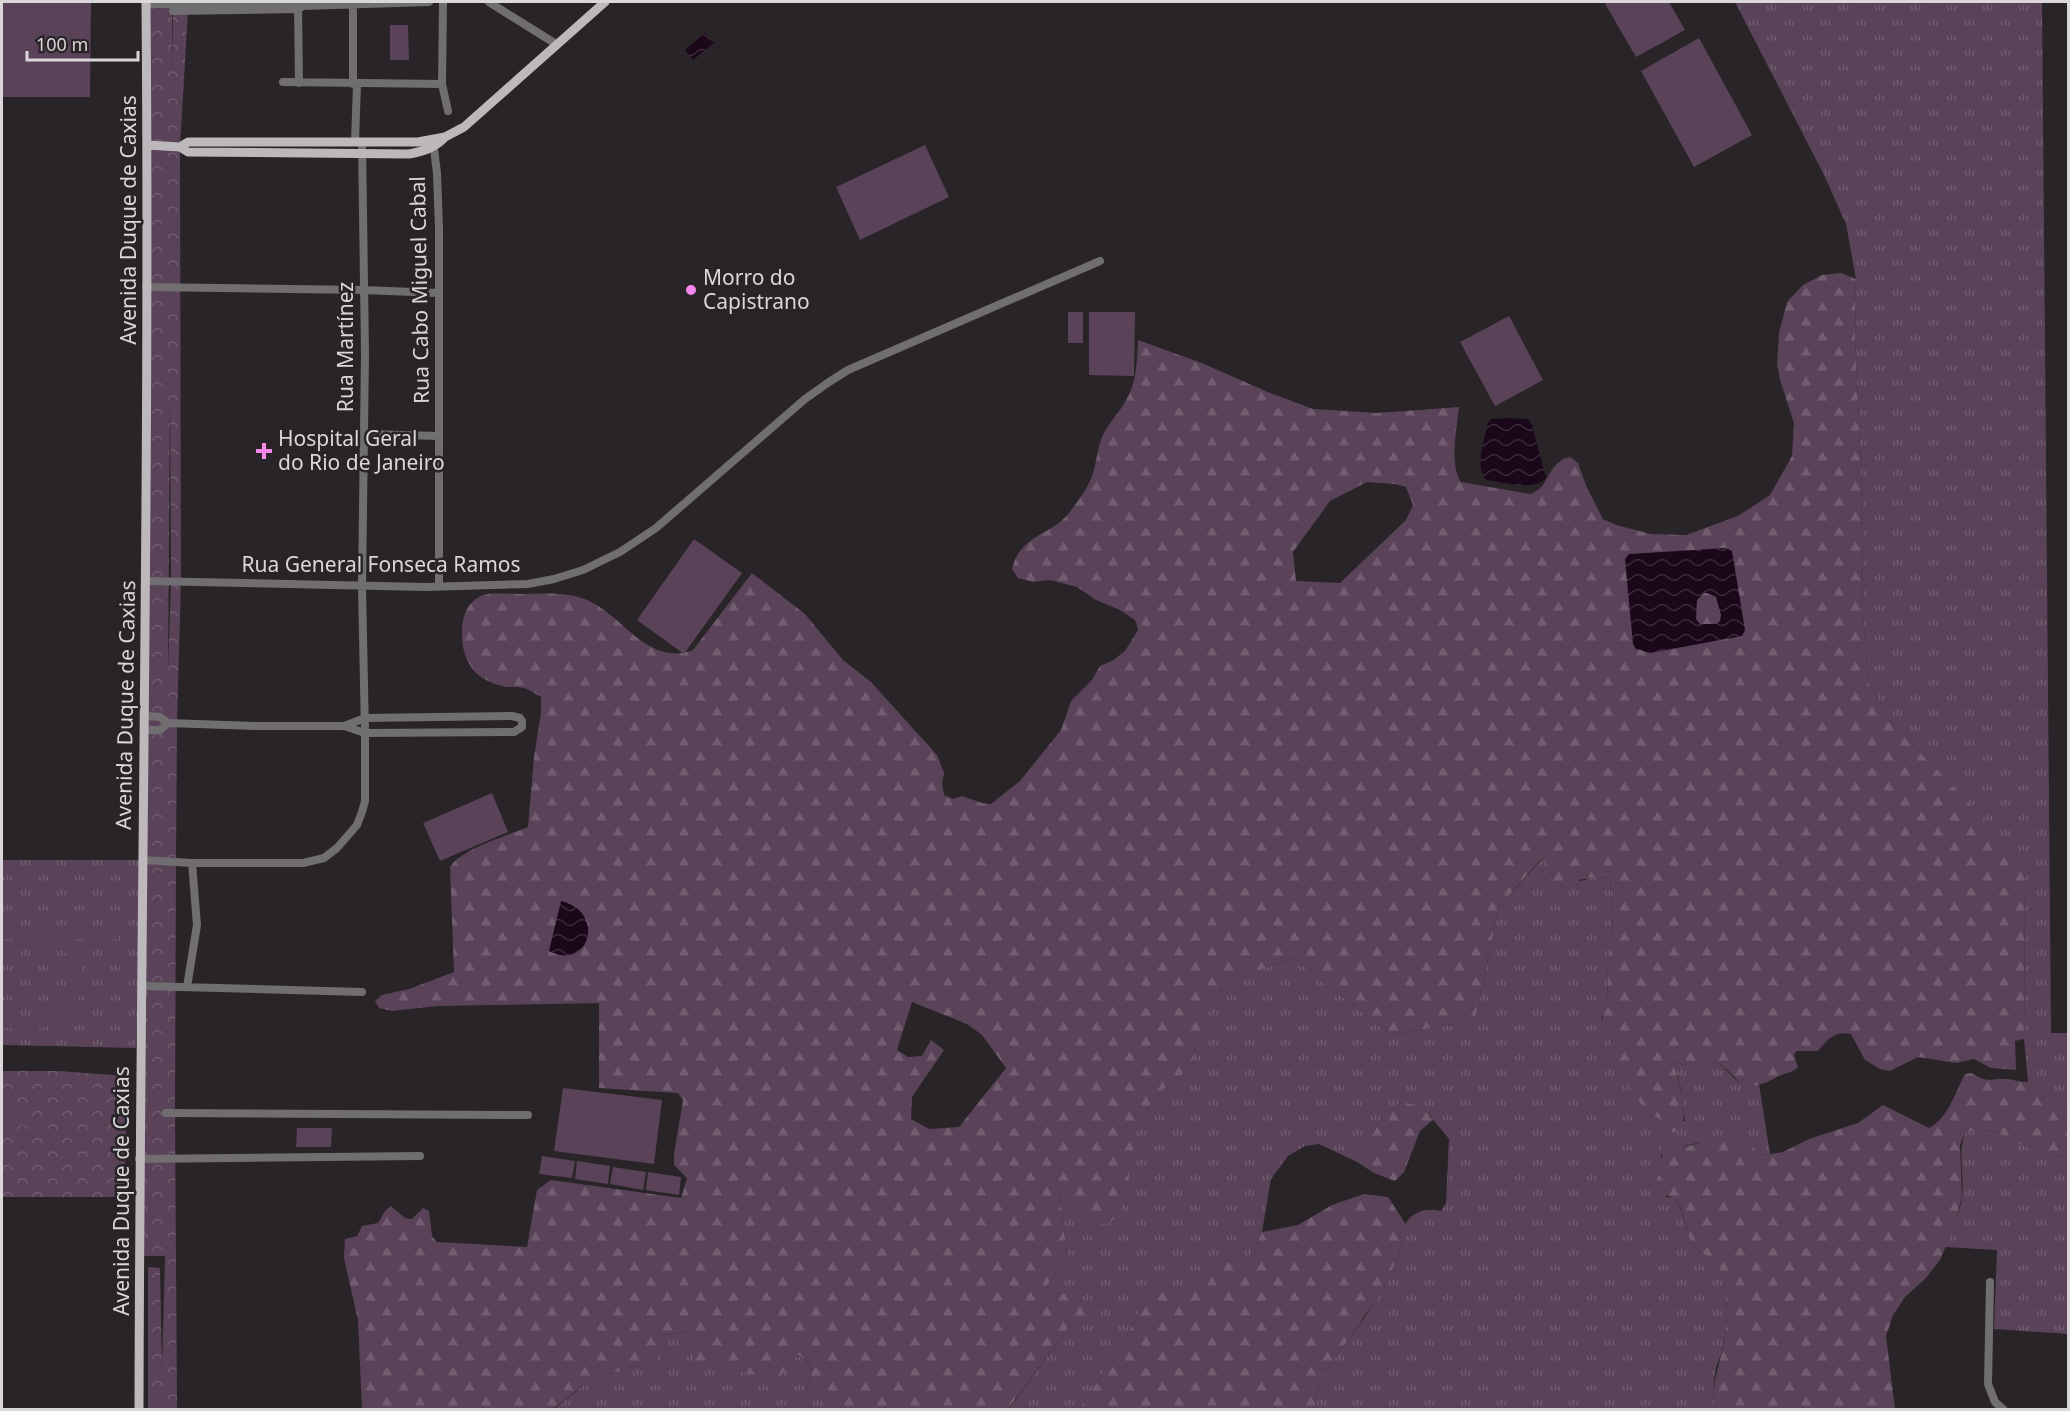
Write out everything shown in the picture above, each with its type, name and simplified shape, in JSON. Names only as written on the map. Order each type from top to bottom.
[{"type":"main road","name":"Avenida Duque de Caxias","points":[[139,1410],[139,1159],[143,986],[146,581],[146,2]]},
{"type":"main road","points":[[147,146],[180,147],[188,152],[409,154],[422,152],[483,111],[605,2]]},
{"type":"main road","points":[[180,147],[188,142],[434,143]]},
{"type":"street","points":[[146,2],[173,7],[246,7],[429,2]]},
{"type":"street","points":[[443,2],[442,84],[448,111]]},
{"type":"street","points":[[489,2],[556,44]]},
{"type":"street","name":"Rua Martínez","points":[[192,863],[303,863],[324,858],[349,836],[357,825],[365,801],[362,587],[365,434],[362,154],[358,142],[353,4]]},
{"type":"street","points":[[294,6],[299,82]]},
{"type":"street","points":[[283,82],[442,84]]},
{"type":"street","name":"Rua Cabo Miguel Cabal","points":[[434,143],[438,184],[439,586]]},
{"type":"street","name":"Rua General Fonseca Ramos","points":[[146,581],[362,587],[528,584],[583,570],[611,556],[656,528],[805,399],[848,370],[1100,261]]},
{"type":"street","points":[[146,287],[438,293]]},
{"type":"street","points":[[365,434],[439,436]]},
{"type":"street","points":[[145,716],[160,717],[168,723],[344,726],[365,733],[514,732],[522,727],[522,721],[512,716],[365,718],[344,726]]},
{"type":"street","points":[[441,733],[442,717]]},
{"type":"street","points":[[145,730],[160,730],[168,723]]},
{"type":"street","points":[[143,860],[192,863],[197,925],[187,987]]},
{"type":"street","points":[[143,986],[362,992]]},
{"type":"street","points":[[166,1113],[528,1115]]},
{"type":"street","points":[[139,1159],[420,1156]]},
{"type":"street","points":[[1990,1282],[1988,1384],[1995,1402],[2004,1410]]},
{"type":"green space","points":[[2,2],[91,2],[90,97],[2,97]]},
{"type":"green space","points":[[147,2],[172,2],[172,77],[173,2],[188,11],[180,147],[181,582],[177,723],[175,1113],[177,1409],[148,1409],[148,1267],[160,1268],[162,1370],[165,1256],[139,1256]],"holes":[[[170,390],[171,582],[168,673]]]},
{"type":"green space","points":[[1604,2],[1669,2],[1685,30],[1636,57]]},
{"type":"green space","points":[[1735,2],[2042,2],[2051,1033],[2068,1033],[2068,1113],[2049,1105],[2028,1082],[2024,1039],[2025,871],[2015,850],[1889,720],[1868,681],[1863,616],[1861,466],[1855,338],[1856,279],[1846,224],[1824,175]]},
{"type":"green space","points":[[390,25],[408,25],[409,60],[390,60]]},
{"type":"green space","points":[[1699,38],[1752,135],[1694,167],[1641,71]]},
{"type":"green space","points":[[925,145],[949,197],[860,240],[836,187]]},
{"type":"green space","points":[[1841,273],[1856,279],[1855,338],[1861,466],[1863,616],[1868,681],[1889,720],[2015,850],[2025,871],[2024,1039],[2015,1041],[2016,1070],[1991,1068],[1974,1059],[1956,1063],[1918,1057],[1890,1071],[1880,1069],[1865,1060],[1851,1034],[1845,1033],[1832,1037],[1818,1051],[1796,1051],[1794,1055],[1798,1067],[1796,1069],[1763,1084],[1752,1086],[1745,1085],[1728,1070],[1711,1060],[1696,1066],[1674,1063],[1684,1114],[1680,1130],[1672,1133],[1668,1123],[1647,1113],[1633,1093],[1616,1059],[1612,1041],[1600,1025],[1608,1002],[1607,962],[1613,933],[1610,878],[1589,878],[1555,884],[1546,870],[1543,857],[1499,907],[1475,1020],[1391,1035],[1293,958],[1248,974],[1220,990],[1195,1042],[1194,1059],[1187,1071],[1162,1090],[1136,1130],[1126,1195],[1119,1213],[1109,1224],[1094,1223],[1060,1194],[1067,1255],[1045,1289],[1072,1294],[1083,1307],[1087,1319],[1084,1323],[1069,1327],[1008,1409],[844,1409],[810,1395],[806,1389],[811,1365],[798,1355],[776,1381],[693,1359],[690,1332],[658,1336],[657,1357],[653,1361],[590,1380],[553,1409],[362,1409],[358,1320],[344,1258],[345,1239],[357,1236],[362,1226],[378,1223],[391,1206],[405,1218],[412,1219],[423,1208],[429,1211],[432,1236],[437,1242],[527,1247],[537,1190],[551,1180],[681,1198],[687,1178],[674,1165],[683,1100],[678,1093],[599,1088],[599,1003],[438,1006],[392,1011],[379,1008],[375,1001],[382,995],[409,989],[454,972],[450,867],[474,848],[528,827],[541,697],[524,688],[505,687],[491,682],[475,672],[466,657],[462,639],[463,619],[471,603],[483,595],[499,593],[571,595],[600,607],[649,646],[677,653],[693,650],[752,573],[805,614],[843,660],[871,682],[937,755],[944,773],[942,784],[944,795],[953,799],[962,796],[991,804],[1020,781],[1061,730],[1071,701],[1092,680],[1100,666],[1112,661],[1125,651],[1138,630],[1135,620],[1120,610],[1096,600],[1077,587],[1050,580],[1033,582],[1018,578],[1012,569],[1022,549],[1061,521],[1086,489],[1093,473],[1102,437],[1132,387],[1136,372],[1138,340],[1204,364],[1313,409],[1377,413],[1459,407],[1455,466],[1461,482],[1531,494],[1542,486],[1560,461],[1570,457],[1578,463],[1587,488],[1603,519],[1616,525],[1651,534],[1686,535],[1738,516],[1770,495],[1792,456],[1794,423],[1777,364],[1779,333],[1787,302],[1803,285],[1822,275]],"holes":[[[1367,482],[1406,487],[1413,505],[1406,520],[1340,583],[1296,581],[1293,552],[1330,501]],[[912,1002],[967,1024],[982,1035],[1006,1068],[959,1127],[929,1129],[911,1119],[912,1097],[944,1050],[931,1040],[922,1056],[908,1057],[897,1050]]]},
{"type":"green space","points":[[1068,312],[1083,312],[1083,343],[1068,343]]},
{"type":"green space","points":[[1089,312],[1135,312],[1134,376],[1089,375]]},
{"type":"green space","points":[[1509,316],[1543,380],[1495,406],[1460,342]]},
{"type":"green space","points":[[694,539],[742,573],[684,654],[637,620]]},
{"type":"green space","points":[[492,793],[508,832],[440,861],[423,823]]},
{"type":"green space","points":[[1544,857],[1580,881],[1597,877],[1610,878],[1613,933],[1607,964],[1608,1002],[1601,1019],[1612,1041],[1616,1059],[1647,1113],[1668,1123],[1685,1121],[1681,1089],[1674,1063],[1696,1066],[1711,1060],[1724,1068],[1737,1081],[1750,1085],[1759,1084],[1770,1154],[1758,1156],[1753,1144],[1697,1143],[1680,1147],[1671,1144],[1661,1155],[1666,1197],[1674,1198],[1678,1203],[1693,1245],[1718,1265],[1725,1286],[1726,1328],[1714,1378],[1715,1409],[1316,1409],[1316,1397],[1326,1373],[1365,1317],[1395,1265],[1406,1223],[1419,1212],[1441,1211],[1446,1203],[1449,1139],[1422,1106],[1387,1109],[1357,1162],[1319,1144],[1305,1146],[1288,1156],[1271,1179],[1262,1232],[1252,1255],[1241,1260],[1219,1261],[1173,1294],[1152,1290],[1117,1353],[1079,1409],[1008,1410],[1069,1327],[1084,1323],[1063,1294],[1045,1289],[1067,1255],[1060,1194],[1131,1155],[1136,1130],[1148,1109],[1162,1090],[1187,1071],[1194,1059],[1195,1042],[1220,990],[1248,974],[1293,958],[1391,1035],[1475,1020],[1499,907]]},
{"type":"green space","points":[[2,860],[143,860],[136,1048],[2,1045]]},
{"type":"green space","points":[[2,930],[119,930],[119,939],[64,939],[81,963],[83,984],[76,1004],[62,1020],[47,1027],[2,1028],[2,1018],[46,1016],[61,1008],[72,989],[73,978],[68,958],[61,949],[46,941],[2,939]]},
{"type":"green space","points":[[2,1071],[59,1071],[125,1076],[124,1197],[2,1197]]},
{"type":"green space","points":[[1971,1073],[1987,1080],[2028,1082],[2049,1105],[2068,1113],[2068,1158],[2036,1151],[1994,1131],[1976,1130],[1965,1133],[1960,1145],[1962,1196],[1955,1225],[1940,1260],[1926,1278],[1905,1297],[1893,1315],[1886,1336],[1895,1409],[1715,1409],[1714,1384],[1726,1328],[1725,1288],[1718,1265],[1694,1247],[1691,1242],[1677,1202],[1658,1192],[1658,1176],[1662,1172],[1662,1139],[1679,1146],[1687,1146],[1718,1136],[1732,1135],[1753,1144],[1758,1156],[1783,1152],[1809,1139],[1858,1123],[1883,1105],[1929,1128],[1946,1112],[1965,1074]]},
{"type":"green space","points":[[563,1088],[662,1100],[654,1164],[554,1151]]},
{"type":"green space","points":[[2,1101],[32,1103],[31,1126],[2,1124]]},
{"type":"green space","points":[[1401,1102],[1422,1106],[1433,1120],[1420,1131],[1404,1172],[1395,1181],[1374,1173],[1357,1162],[1387,1109]]},
{"type":"green space","points":[[297,1128],[332,1128],[331,1147],[296,1147]]},
{"type":"green space","points":[[1979,1128],[2000,1133],[2035,1150],[2068,1158],[2068,1334],[1994,1329],[1997,1250],[1945,1247],[1962,1198],[1961,1158],[1965,1133]]},
{"type":"green space","points":[[542,1156],[575,1161],[572,1178],[539,1174]]},
{"type":"green space","points":[[577,1161],[610,1166],[608,1184],[575,1179]]},
{"type":"green space","points":[[613,1167],[646,1172],[643,1190],[610,1184]]},
{"type":"green space","points":[[648,1172],[681,1177],[679,1195],[646,1190]]},
{"type":"green space","points":[[1364,1194],[1388,1197],[1405,1223],[1402,1241],[1398,1256],[1384,1284],[1356,1330],[1325,1374],[1319,1386],[1316,1409],[1079,1409],[1117,1353],[1152,1290],[1173,1293],[1219,1261],[1241,1260],[1252,1255],[1262,1232],[1298,1225],[1332,1205]]},
{"type":"green space","points":[[691,1332],[797,1355],[811,1365],[806,1389],[810,1395],[844,1409],[553,1410],[590,1380],[653,1361],[657,1357],[657,1336]]},
{"type":"water","points":[[705,33],[714,43],[693,60],[685,50]]},
{"type":"water","points":[[1491,419],[1528,419],[1532,425],[1546,478],[1541,482],[1526,485],[1509,484],[1486,480],[1483,474],[1481,452],[1488,423]]},
{"type":"water","points":[[1726,548],[1732,551],[1745,630],[1742,636],[1650,653],[1636,649],[1633,644],[1625,559],[1629,554]],"holes":[[[1707,593],[1716,597],[1721,615],[1720,621],[1716,624],[1700,624],[1696,619],[1697,600]]]},
{"type":"water","points":[[561,901],[575,907],[584,916],[588,927],[583,947],[574,954],[563,955],[549,951]]},
{"type":"place","name":"Morro do Capistrano","points":[[691,290]]},
{"type":"place","name":"Hospital Geral do Rio de Janeiro","points":[[264,451]]}]
